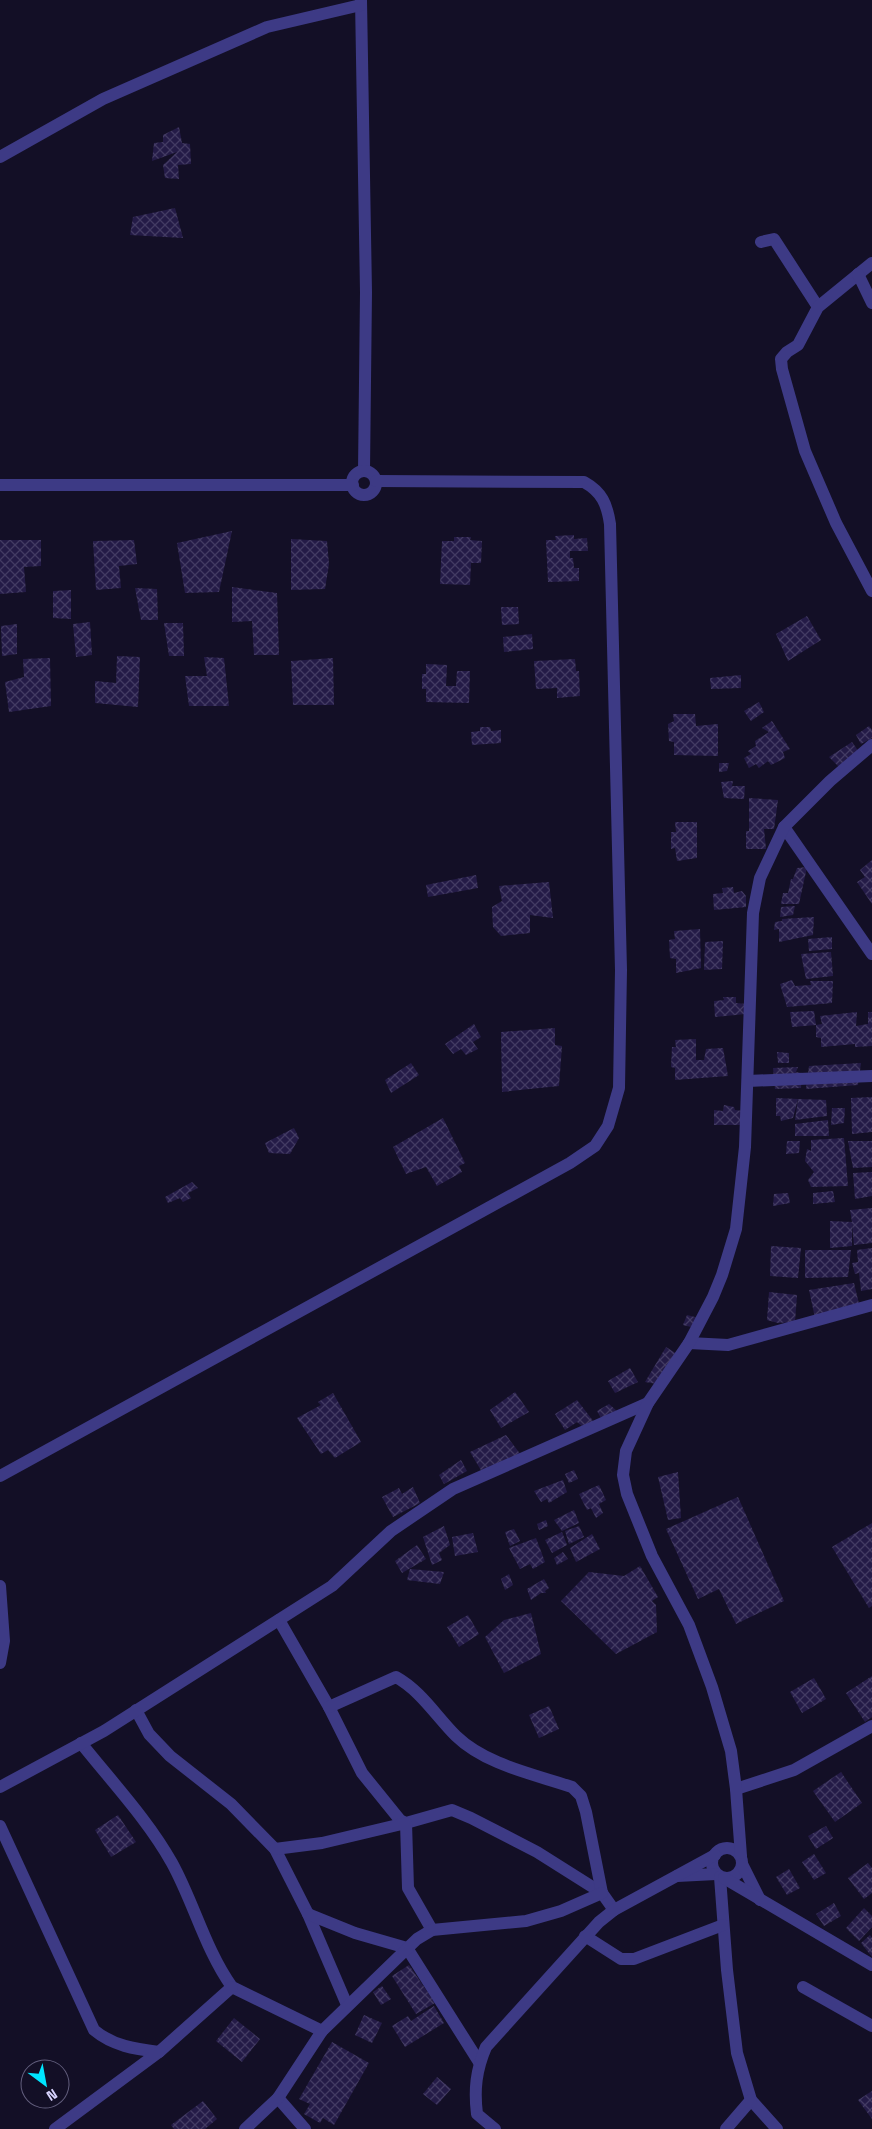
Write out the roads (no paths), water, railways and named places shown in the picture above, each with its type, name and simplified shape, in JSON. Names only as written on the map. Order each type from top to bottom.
[{"type":"street","points":[[0,157],[102,99],[267,27],[361,3],[366,292],[364,471]]},
{"type":"street","points":[[761,242],[774,239],[818,307]]},
{"type":"street","points":[[872,263],[818,307],[798,345],[787,352],[782,359],[782,369],[805,450],[836,523],[872,591]]},
{"type":"street","points":[[858,274],[872,303]]},
{"type":"street","points":[[364,471],[371,473],[376,481],[374,490],[365,494],[357,492],[353,485],[355,476],[364,471]]},
{"type":"street","points":[[0,1476],[570,1163],[595,1146],[608,1126],[619,1088],[621,970],[610,524],[608,507],[601,495],[584,482],[376,481]]},
{"type":"street","points":[[0,486],[353,485]]},
{"type":"street","points":[[672,1877],[736,1875],[741,1860],[736,1789],[731,1751],[712,1687],[688,1626],[652,1556],[627,1494],[623,1474],[626,1452],[648,1403],[690,1343],[722,1275],[736,1229],[745,1147],[753,913],[760,878],[784,827],[830,782],[872,745]]},
{"type":"street","points":[[784,827],[872,954]]},
{"type":"street","points":[[748,1081],[872,1076]]},
{"type":"street","points":[[690,1343],[728,1345],[872,1305]]},
{"type":"street","points":[[0,1787],[81,1743],[136,1710],[332,1586],[391,1531],[454,1489],[648,1403]]},
{"type":"street","points":[[0,1586],[4,1641],[0,1663]]},
{"type":"street","points":[[278,1620],[329,1707],[362,1773],[400,1820],[406,1823]]},
{"type":"street","points":[[329,1707],[396,1677],[410,1684],[457,1737],[480,1754],[572,1787],[581,1796],[586,1812],[602,1893]]},
{"type":"street","points":[[136,1710],[149,1734],[170,1756],[231,1804],[275,1849],[308,1914],[347,2005]]},
{"type":"street","points":[[736,1789],[794,1770],[872,1726]]},
{"type":"street","points":[[81,1743],[144,1823],[172,1863],[196,1921],[223,1974],[232,1987],[322,2032]]},
{"type":"street","points":[[275,1849],[322,1843],[452,1810],[537,1852],[602,1893],[614,1910]]},
{"type":"street","points":[[738,1821],[712,1865],[720,1876],[872,1965]]},
{"type":"street","points":[[406,1823],[408,1888],[432,1930]]},
{"type":"street","points":[[0,1826],[94,2030],[106,2040],[133,2048],[158,2052]]},
{"type":"street","points":[[477,2129],[475,2096],[479,2062],[486,2047],[585,1936],[614,1910],[719,1852],[733,1850],[741,1860],[760,1900]]},
{"type":"street","points":[[720,1876],[737,2053],[751,2100],[777,2129]]},
{"type":"street","points":[[245,2129],[278,2098],[322,2032],[347,2005],[417,1939],[432,1930],[526,1921],[561,1911],[602,1893]]},
{"type":"street","points":[[308,1914],[355,1933],[407,1948],[479,2062]]},
{"type":"street","points":[[585,1936],[621,1959],[634,1959],[724,1925]]},
{"type":"street","points":[[803,1986],[872,2026]]},
{"type":"street","points":[[55,2129],[158,2052],[232,1987]]},
{"type":"street","points":[[278,2098],[305,2129]]},
{"type":"street","points":[[726,2129],[751,2100]]},
{"type":"street","points":[[477,2114],[495,2129]]}]
